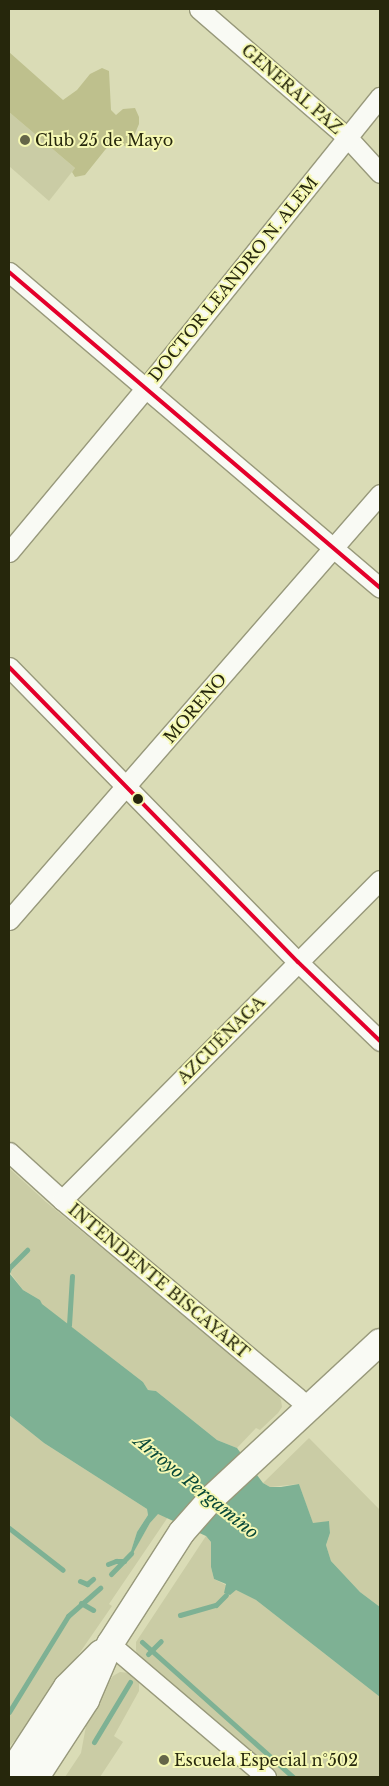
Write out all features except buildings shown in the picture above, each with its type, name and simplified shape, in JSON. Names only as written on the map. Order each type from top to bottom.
[{"type":"main road","points":[[36,1777],[86,1700],[110,1644],[182,1532],[212,1498],[380,1342]]},
{"type":"main road","points":[[9,1776],[67,1687],[110,1644]]},
{"type":"street","name":"GENERAL PAZ","points":[[199,9],[347,138],[380,173]]},
{"type":"street","name":"DOCTOR LEANDRO N. ALEM","points":[[9,552],[145,388],[380,97]]},
{"type":"street","points":[[9,272],[380,588]]},
{"type":"street","name":"MORENO","points":[[9,920],[380,494]]},
{"type":"street","points":[[9,667],[298,962],[380,1041]]},
{"type":"street","name":"AZCUÉNAGA","points":[[62,1200],[380,880]]},
{"type":"street","name":"INTENDENTE BISCAYART","points":[[9,1152],[62,1200],[311,1408]]},
{"type":"street","points":[[110,1644],[266,1777]]},
{"type":"shaded area","points":[[9,52],[63,100],[77,90],[90,74],[102,68],[109,71],[111,110],[116,115],[123,109],[135,108],[139,117],[139,124],[129,148],[113,140],[85,175],[75,177],[72,172],[75,168],[9,112]]},
{"type":"shaded area","name":"Club 25 de Mayo","points":[[9,112],[75,168],[49,201],[9,166]]},
{"type":"shaded area","points":[[9,1168],[46,1202],[275,1390],[281,1400],[282,1407],[278,1413],[260,1430],[256,1428],[237,1448],[217,1440],[156,1391],[148,1390],[143,1382],[41,1304],[40,1300],[23,1290],[9,1271],[12,1267],[9,1265]]},
{"type":"shaded area","points":[[9,1415],[44,1443],[147,1509],[148,1515],[137,1532],[131,1551],[132,1554],[158,1513],[168,1517],[109,1604],[112,1606],[34,1719],[9,1747]]},
{"type":"shaded area","points":[[309,1438],[380,1510],[380,1607],[360,1592],[331,1561],[326,1545],[330,1533],[329,1521],[313,1524],[299,1484],[270,1487],[263,1483]]},
{"type":"shaded area","points":[[206,1536],[211,1542],[211,1567],[214,1579],[256,1600],[380,1697],[380,1777],[279,1777],[140,1658],[136,1651],[136,1642]]},
{"type":"shaded area","points":[[120,1672],[129,1673],[139,1682],[139,1691],[114,1736],[123,1742],[100,1777],[65,1777],[81,1753],[88,1715],[113,1676]]},
{"type":"water","name":"Arroyo Pergamino","points":[[10,1264],[13,1267],[10,1274],[23,1290],[40,1300],[42,1304],[143,1382],[148,1390],[156,1391],[217,1440],[237,1448],[263,1483],[270,1487],[299,1484],[313,1523],[329,1521],[330,1533],[326,1545],[331,1561],[360,1592],[380,1607],[380,1697],[256,1600],[236,1590],[230,1595],[224,1593],[226,1584],[214,1579],[211,1567],[211,1542],[206,1536],[158,1514],[150,1523],[132,1555],[131,1551],[137,1532],[148,1515],[147,1509],[44,1443],[9,1415]]},
{"type":"waterway","points":[[11,1266],[27,1250]]},
{"type":"waterway","points":[[69,1325],[72,1276]]},
{"type":"waterway","points":[[9,1528],[63,1570]]},
{"type":"waterway","points":[[111,1574],[131,1553]]},
{"type":"waterway","points":[[108,1564],[124,1561]]},
{"type":"waterway","points":[[80,1581],[87,1584],[93,1579]]},
{"type":"waterway","points":[[9,1712],[68,1616],[100,1588]]},
{"type":"waterway","points":[[180,1615],[216,1605],[226,1595]]},
{"type":"waterway","points":[[81,1603],[93,1610]]},
{"type":"waterway","points":[[148,1654],[161,1641]]},
{"type":"waterway","points":[[142,1642],[293,1777]]},
{"type":"waterway","points":[[94,1742],[130,1682]]},
{"type":"transit line","points":[[9,272],[380,588]]},
{"type":"transit line","points":[[9,667],[298,962],[380,1041]]},
{"type":"place","name":"Club 25 de Mayo","points":[[25,140]]},
{"type":"place","name":"Escuela Especial n°502","points":[[164,1760]]}]
